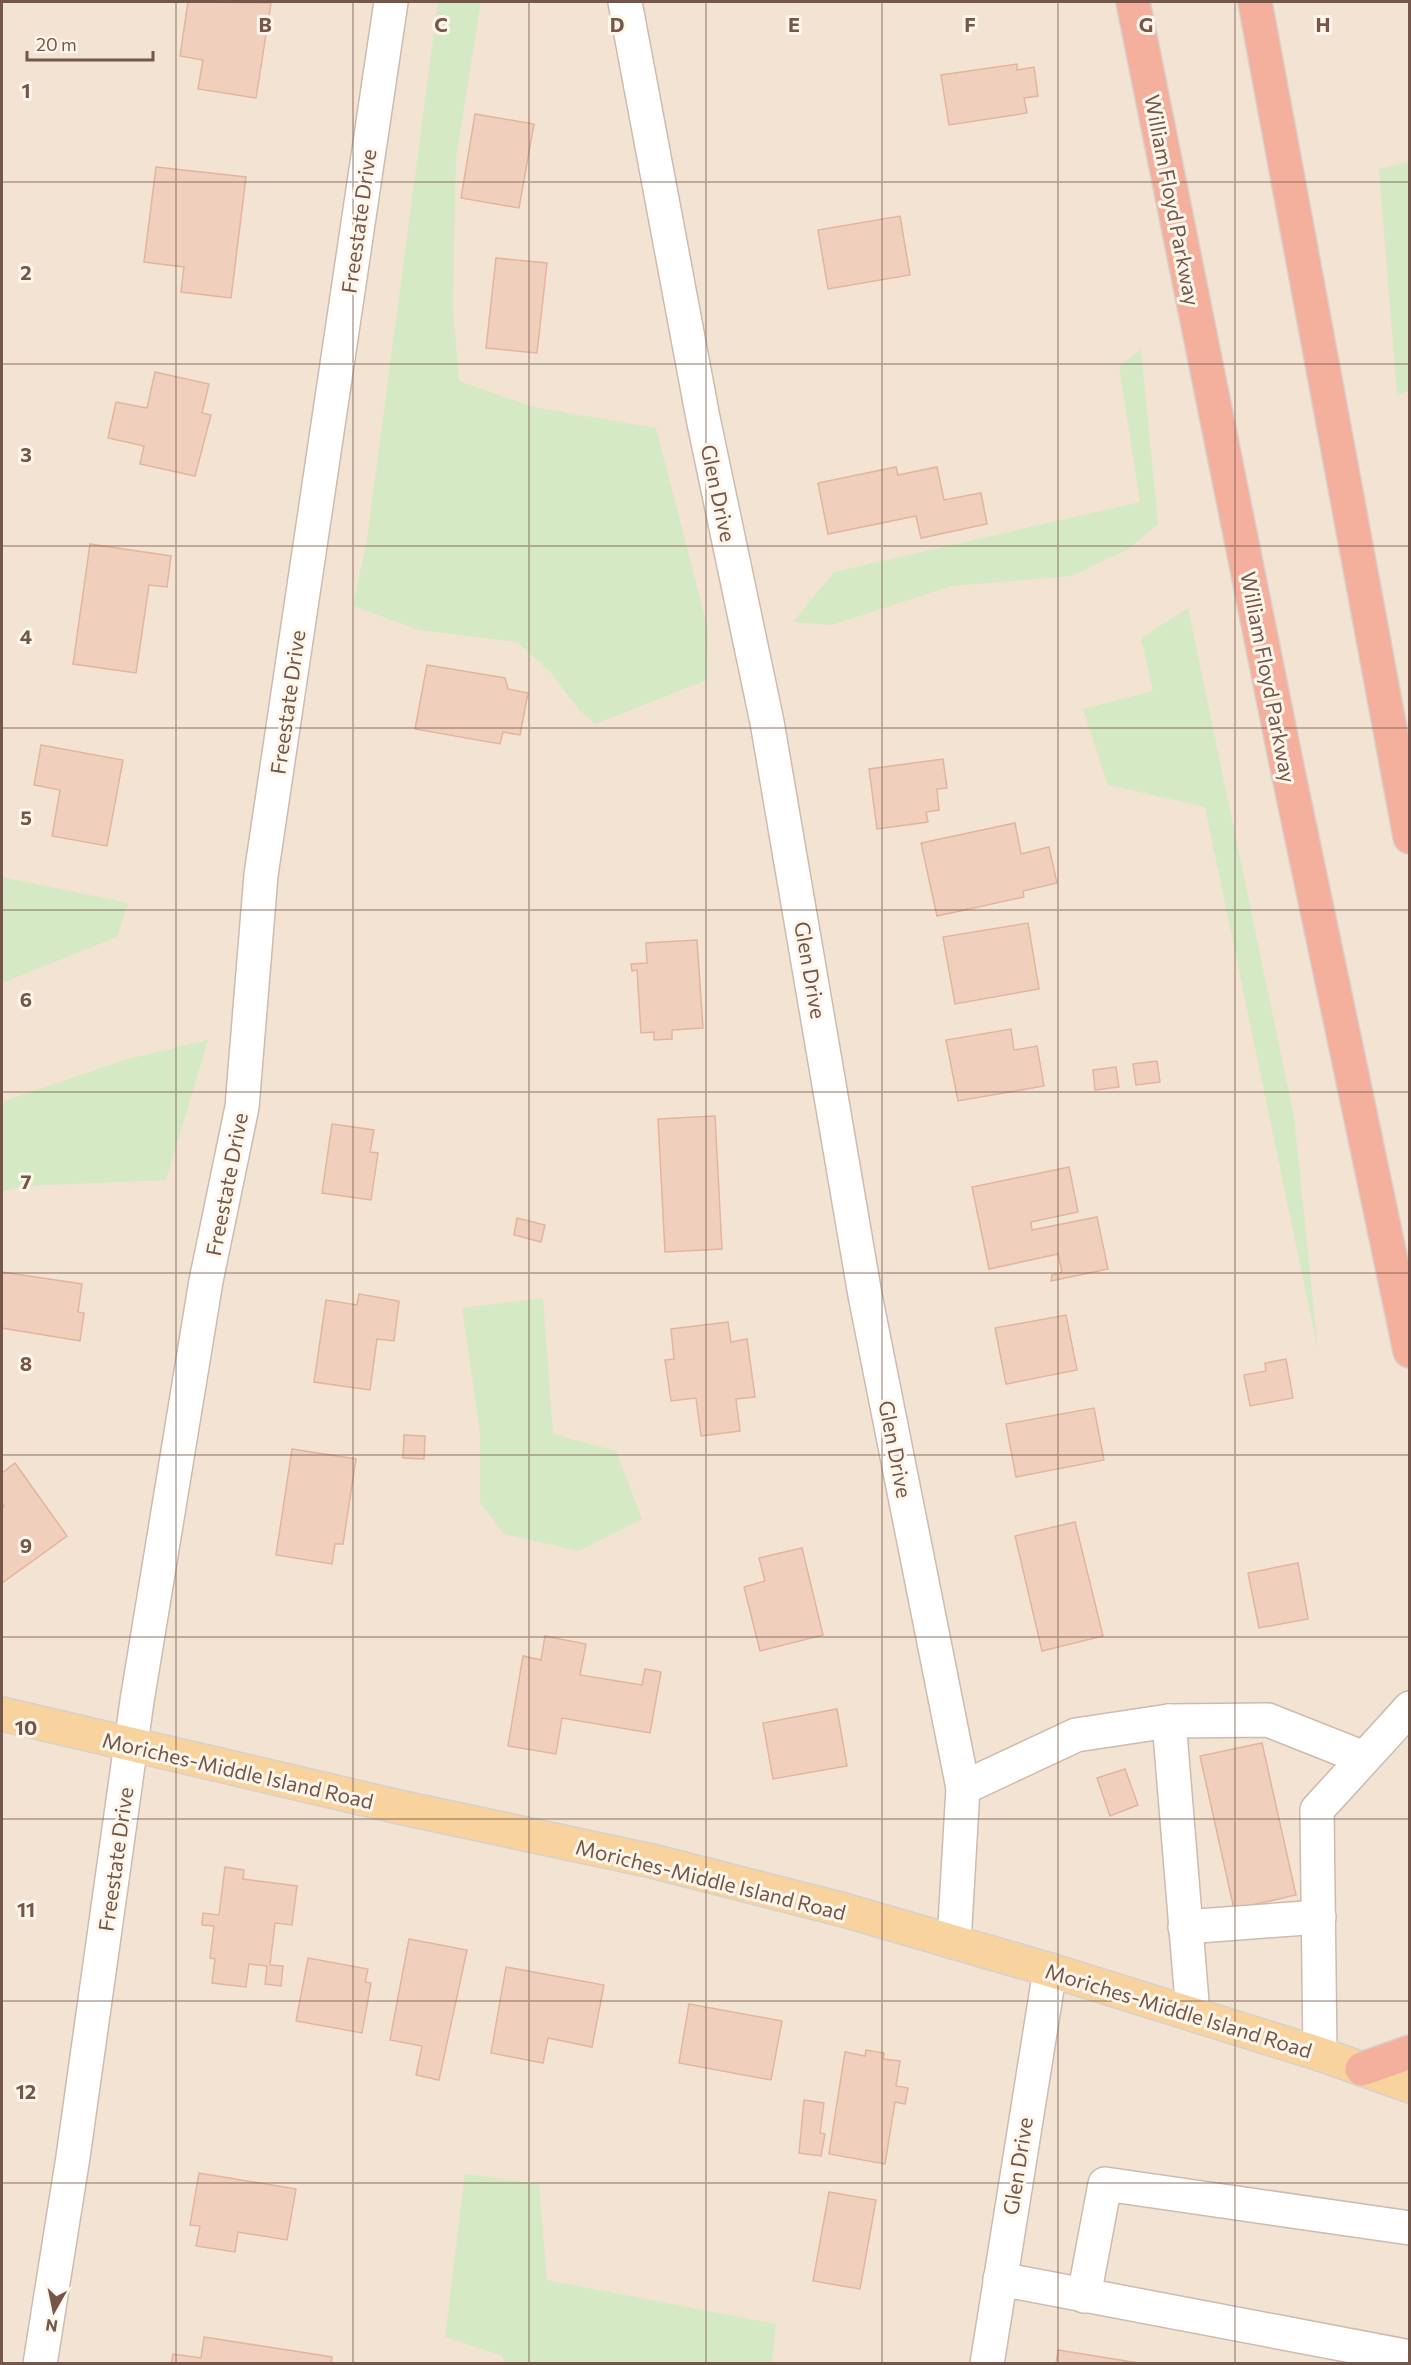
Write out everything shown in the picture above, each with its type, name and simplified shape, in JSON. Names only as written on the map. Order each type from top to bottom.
[{"type":"highway","name":"William Floyd Parkway","points":[[1132,2],[1287,767],[1410,1351]]},
{"type":"highway","points":[[1255,2],[1410,837]]},
{"type":"highway","points":[[1362,2069],[1410,2052]]},
{"type":"main road","name":"Moriches-Middle Island Road","points":[[2,1714],[411,1810],[652,1862],[843,1910],[1193,2014],[1320,2054],[1410,2086]]},
{"type":"street","name":"Freestate Drive","points":[[40,2364],[73,2157],[131,1745],[206,1281],[242,1107],[261,876],[391,2]]},
{"type":"street","name":"Glen Drive","points":[[625,2],[703,417],[767,722],[865,1295],[963,1788],[954,1942]]},
{"type":"street","points":[[1320,2054],[1317,1810],[1410,1708]]},
{"type":"street","points":[[963,1788],[1076,1735],[1169,1721],[1268,1720],[1364,1758]]},
{"type":"street","points":[[1169,1721],[1193,2014]]},
{"type":"street","points":[[1185,1928],[1319,1917]]},
{"type":"street","name":"Glen Drive","points":[[987,2364],[1050,1970]]},
{"type":"street","points":[[1084,2296],[1105,2184],[1410,2228]]},
{"type":"street","points":[[1000,2279],[1410,2357]]},
{"type":"shaded area","points":[[2,2],[1409,2],[1409,2363],[2,2363]]},
{"type":"green space","points":[[438,2],[481,2],[456,158],[453,308],[459,381],[533,407],[656,428],[708,629],[707,680],[595,724],[578,709],[551,673],[517,642],[419,630],[353,606],[367,539]]},
{"type":"green space","points":[[1409,162],[1409,391],[1397,396],[1379,169]]},
{"type":"green space","points":[[1141,350],[1158,524],[1130,548],[1072,576],[951,586],[832,625],[793,622],[834,572],[1140,502],[1119,366]]},
{"type":"green space","points":[[1188,608],[1294,1117],[1318,1351],[1205,807],[1108,785],[1083,709],[1153,691],[1141,638]]},
{"type":"green space","points":[[2,877],[128,903],[117,937],[2,983]]},
{"type":"green space","points":[[208,1040],[166,1180],[26,1186],[2,1191],[2,1102],[124,1060]]},
{"type":"green space","points":[[543,1298],[553,1434],[616,1451],[642,1519],[579,1551],[504,1534],[480,1502],[480,1433],[462,1308]]},
{"type":"green space","points":[[465,2174],[539,2184],[547,2280],[776,2324],[772,2363],[503,2363],[503,2356],[445,2337]]},
{"type":"building","points":[[188,2],[271,3],[256,98],[198,89],[203,60],[180,56]]},
{"type":"building","points":[[1017,64],[1017,70],[1034,67],[1038,96],[1024,98],[1027,113],[949,125],[941,75]]},
{"type":"building","points":[[475,114],[534,124],[519,208],[461,198]]},
{"type":"building","points":[[156,167],[246,177],[231,298],[181,292],[184,267],[144,262]]},
{"type":"building","points":[[900,216],[910,275],[828,289],[818,230]]},
{"type":"building","points":[[496,258],[547,263],[537,353],[486,348]]},
{"type":"building","points":[[155,372],[209,384],[202,413],[211,415],[195,476],[140,464],[144,446],[108,438],[116,402],[147,408]]},
{"type":"building","points":[[896,467],[898,475],[937,467],[944,500],[981,493],[987,524],[921,538],[916,516],[828,534],[818,483]]},
{"type":"building","points":[[90,544],[171,556],[167,587],[149,585],[136,673],[73,664]]},
{"type":"building","points":[[427,665],[505,678],[508,689],[528,693],[520,735],[503,732],[500,744],[415,729]]},
{"type":"building","points":[[41,745],[123,760],[107,846],[52,836],[60,790],[34,785]]},
{"type":"building","points":[[943,759],[947,788],[937,789],[939,810],[926,812],[928,822],[877,829],[869,769]]},
{"type":"building","points":[[1015,823],[1021,854],[1049,847],[1057,883],[1023,891],[1024,897],[937,916],[921,843]]},
{"type":"building","points":[[1028,923],[1039,989],[955,1004],[943,937]]},
{"type":"building","points":[[697,940],[703,1028],[672,1030],[672,1039],[654,1040],[654,1032],[641,1033],[637,970],[632,971],[631,964],[647,963],[646,943]]},
{"type":"building","points":[[1011,1029],[1014,1050],[1037,1046],[1044,1086],[958,1101],[946,1040]]},
{"type":"building","points":[[1157,1061],[1160,1082],[1136,1085],[1133,1064]]},
{"type":"building","points":[[1116,1067],[1119,1087],[1095,1090],[1093,1070]]},
{"type":"building","points":[[715,1116],[722,1249],[665,1252],[658,1119]]},
{"type":"building","points":[[332,1124],[374,1130],[370,1152],[378,1153],[371,1200],[322,1193]]},
{"type":"building","points":[[1069,1167],[1078,1212],[1031,1222],[1032,1230],[1097,1217],[1108,1269],[1051,1281],[1052,1275],[1062,1272],[1058,1254],[989,1269],[972,1187]]},
{"type":"building","points":[[517,1218],[545,1225],[541,1242],[514,1235]]},
{"type":"building","points":[[2,1272],[82,1284],[78,1312],[84,1313],[80,1341],[2,1328]]},
{"type":"building","points":[[359,1294],[399,1301],[394,1341],[377,1339],[370,1390],[314,1382],[326,1300],[357,1305]]},
{"type":"building","points":[[1066,1315],[1077,1370],[1006,1384],[995,1328]]},
{"type":"building","points":[[728,1322],[731,1342],[747,1339],[755,1397],[736,1399],[740,1431],[701,1436],[696,1398],[671,1401],[665,1360],[674,1359],[671,1329]]},
{"type":"building","points":[[1286,1359],[1293,1398],[1250,1406],[1244,1375],[1266,1371],[1265,1363]]},
{"type":"building","points":[[1094,1408],[1104,1460],[1016,1477],[1006,1424]]},
{"type":"building","points":[[404,1435],[425,1436],[424,1459],[403,1458]]},
{"type":"building","points":[[292,1449],[356,1459],[343,1544],[335,1544],[332,1564],[276,1555]]},
{"type":"building","points":[[15,1463],[67,1536],[2,1583],[2,1508],[4,1506],[2,1473]]},
{"type":"building","points":[[1075,1522],[1103,1636],[1042,1651],[1015,1536]]},
{"type":"building","points":[[802,1548],[823,1635],[760,1651],[744,1587],[765,1581],[759,1558]]},
{"type":"building","points":[[1298,1563],[1308,1619],[1259,1628],[1248,1573]]},
{"type":"building","points":[[545,1636],[586,1644],[580,1675],[642,1685],[645,1669],[661,1672],[650,1733],[562,1718],[556,1754],[508,1746],[523,1656],[541,1660]]},
{"type":"building","points":[[837,1709],[847,1766],[773,1779],[763,1723]]},
{"type":"building","points":[[1262,1743],[1296,1895],[1234,1909],[1200,1756]]},
{"type":"building","points":[[1125,1769],[1138,1805],[1110,1816],[1097,1778]]},
{"type":"building","points":[[225,1867],[244,1870],[243,1879],[297,1886],[292,1925],[275,1923],[270,1965],[283,1966],[281,1986],[265,1984],[267,1966],[249,1964],[246,1987],[212,1983],[215,1959],[210,1958],[214,1926],[202,1925],[203,1913],[219,1915]]},
{"type":"building","points":[[409,1939],[467,1950],[439,2080],[416,2075],[422,2046],[390,2040]]},
{"type":"building","points":[[308,1958],[368,1969],[365,1982],[371,1983],[362,2033],[296,2021]]},
{"type":"building","points":[[506,1967],[604,1985],[592,2047],[548,2038],[543,2063],[491,2053]]},
{"type":"building","points":[[689,2004],[782,2021],[771,2080],[679,2063]]},
{"type":"building","points":[[866,2050],[884,2053],[883,2059],[900,2061],[896,2086],[908,2088],[905,2104],[895,2102],[885,2164],[829,2154],[845,2052],[865,2056]]},
{"type":"building","points":[[804,2100],[824,2103],[820,2133],[825,2134],[821,2156],[799,2153]]},
{"type":"building","points":[[199,2173],[296,2189],[287,2240],[238,2232],[235,2252],[196,2246],[200,2226],[190,2225]]},
{"type":"building","points":[[829,2192],[876,2200],[860,2289],[813,2281]]},
{"type":"building","points":[[204,2337],[332,2357],[331,2364],[171,2364],[173,2354],[201,2358]]},
{"type":"building","points":[[1058,2350],[1145,2364],[1056,2364]]}]
